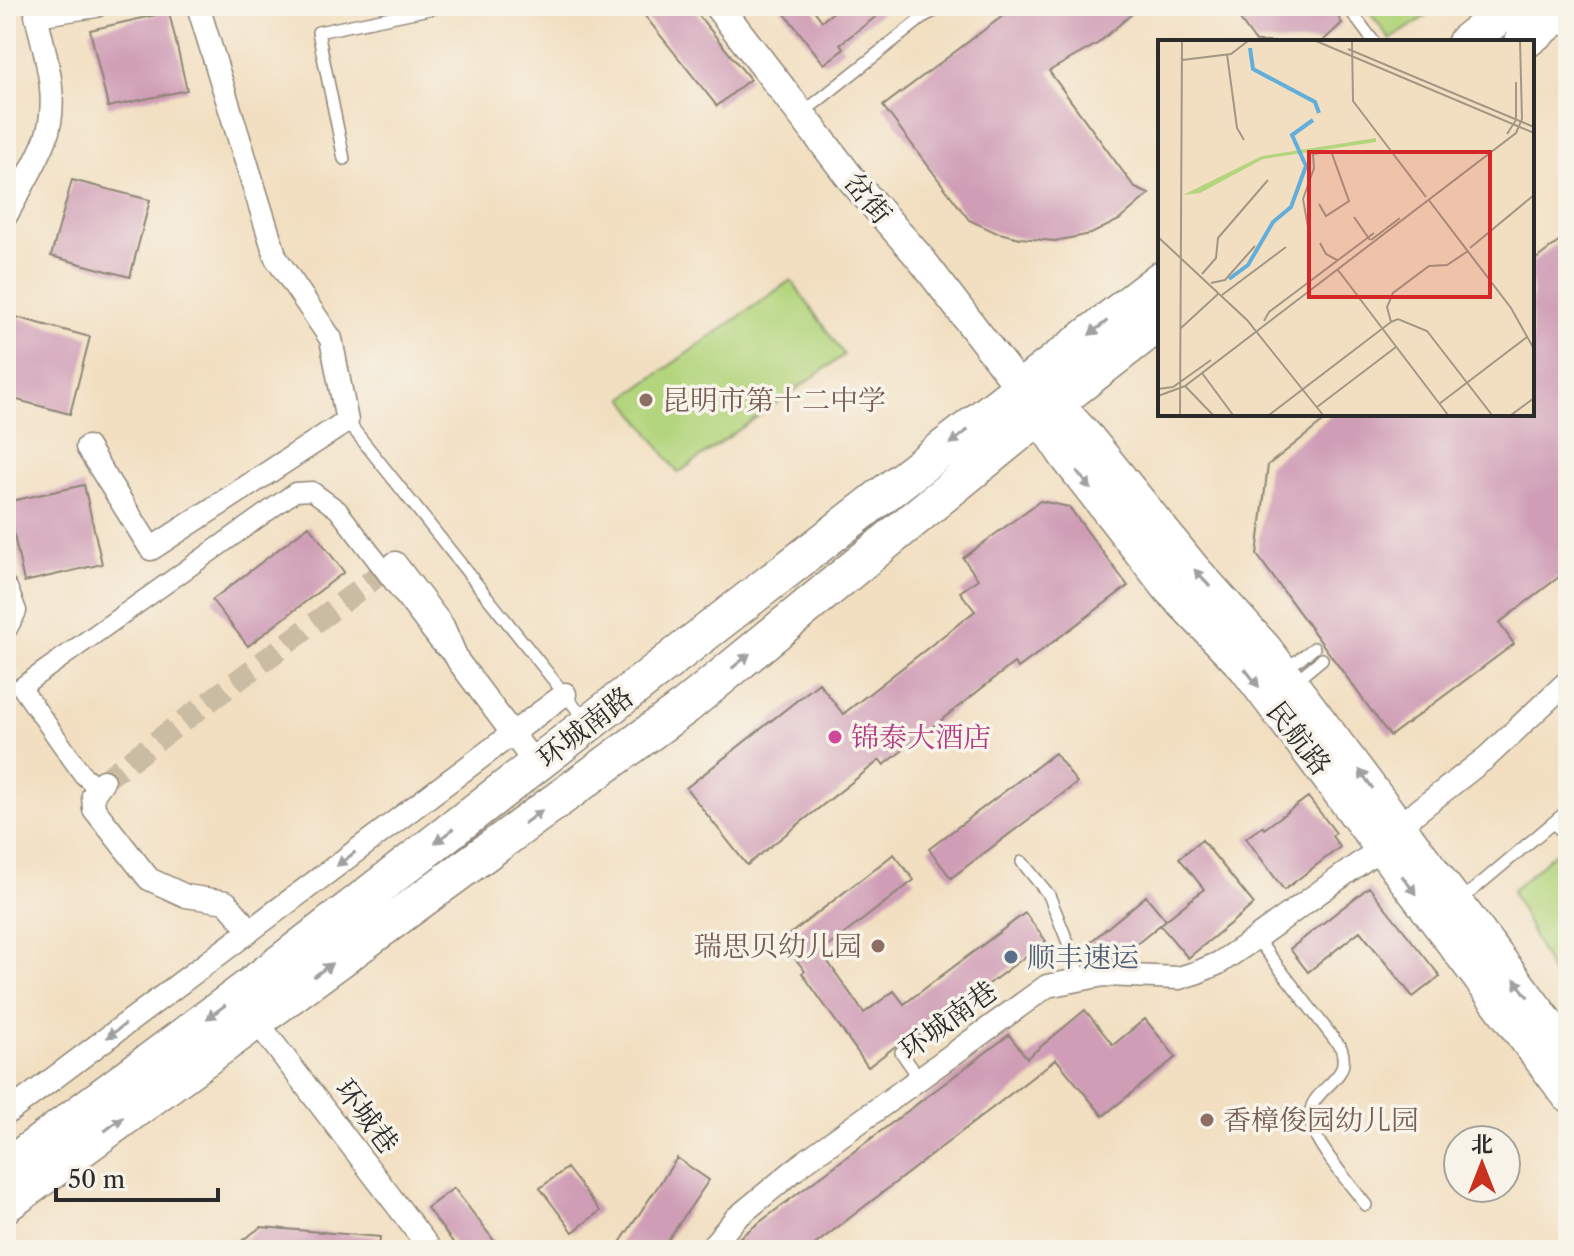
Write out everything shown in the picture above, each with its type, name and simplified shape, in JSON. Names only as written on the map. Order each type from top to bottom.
[{"type":"main road","points":[[1469,40],[1512,6]]},
{"type":"main road","points":[[1526,40],[1568,7]]},
{"type":"main road","name":"环城南路","points":[[6,1204],[686,706],[1037,396],[1158,282]]},
{"type":"main road","name":"环城南路","points":[[6,1168],[244,991],[589,724],[1037,396],[1158,323]]},
{"type":"main road","name":"民航路","points":[[1037,396],[1288,677],[1391,837],[1568,1096]]},
{"type":"main road","name":"民航路","points":[[1037,396],[1066,457],[1169,589],[1245,668],[1391,837],[1457,903],[1568,1050]]},
{"type":"street","points":[[6,216],[46,137],[52,107],[51,79],[36,15],[96,6]]},
{"type":"street","points":[[87,447],[151,549],[347,421],[331,339],[276,258],[198,6]]},
{"type":"street","name":"岔街","points":[[718,6],[852,180],[1037,396]]},
{"type":"street","name":"岔街","points":[[738,6],[864,169],[934,249],[1037,396]]},
{"type":"street","points":[[250,930],[226,902],[186,896],[149,879],[94,809],[93,795],[100,784],[83,775],[21,687],[295,492],[312,491],[338,510],[536,765]]},
{"type":"street","points":[[395,563],[443,626],[458,661]]},
{"type":"street","points":[[6,588],[15,611],[6,628]]},
{"type":"street","name":"环城南巷","points":[[709,1250],[735,1219],[803,1163],[1047,986],[1104,975],[1179,978],[1219,963],[1391,837],[1487,757],[1568,681]]},
{"type":"street","points":[[6,1114],[565,694]]},
{"type":"street","name":"环城巷","points":[[255,1019],[431,1250]]},
{"type":"lane","points":[[344,159],[318,32],[444,6]]},
{"type":"lane","points":[[814,104],[926,15],[946,6]]},
{"type":"lane","points":[[1347,6],[1372,40]]},
{"type":"lane","points":[[347,421],[589,724]]},
{"type":"lane","points":[[1288,677],[1314,648]]},
{"type":"lane","points":[[1288,677],[1322,659]]},
{"type":"lane","points":[[1457,903],[1568,810]]},
{"type":"lane","points":[[1553,823],[1568,837]]},
{"type":"lane","points":[[1022,862],[1049,895],[1082,978]]},
{"type":"lane","points":[[1256,938],[1341,1048],[1344,1067],[1338,1077],[1317,1094],[1311,1119],[1315,1134],[1366,1205]]},
{"type":"lane","points":[[901,1052],[919,1078]]},
{"type":"green space","points":[[1366,6],[1441,6],[1390,40]]},
{"type":"green space","points":[[791,280],[844,355],[678,473],[624,398]]},
{"type":"green space","points":[[1559,849],[1568,857],[1568,1008],[1512,891]]},
{"type":"building","points":[[637,6],[691,6],[750,79],[717,106]]},
{"type":"building","points":[[779,6],[811,6],[822,21],[841,6],[890,6],[840,44],[844,49],[824,64]]},
{"type":"building","points":[[1016,6],[1141,6],[1097,44],[1049,71],[1135,188],[1149,194],[1119,220],[1091,234],[1055,241],[1020,238],[995,232],[969,220],[883,106]]},
{"type":"building","points":[[1230,6],[1332,6],[1342,23],[1324,40],[1255,40]]},
{"type":"building","points":[[169,12],[187,90],[108,107],[90,30]]},
{"type":"building","points":[[72,180],[150,200],[130,277],[51,256]]},
{"type":"building","points":[[1568,235],[1568,570],[1499,623],[1514,644],[1390,736],[1257,555],[1268,465],[1330,416],[1534,416],[1534,260]]},
{"type":"building","points":[[12,316],[90,337],[70,414],[6,397],[6,339]]},
{"type":"building","points":[[84,485],[102,564],[24,582],[7,502]]},
{"type":"building","name":"锦泰大酒店","points":[[1040,501],[1069,507],[1128,586],[1018,668],[1014,663],[884,765],[880,760],[747,865],[686,788],[819,683],[843,714],[975,611],[960,592],[978,579],[963,558]]},
{"type":"building","points":[[309,526],[344,572],[248,646],[212,600]]},
{"type":"building","points":[[1055,753],[1077,783],[951,878],[929,849]]},
{"type":"building","points":[[1308,797],[1336,833],[1332,836],[1340,847],[1284,890],[1246,838],[1263,826],[1264,829]]},
{"type":"building","points":[[1202,840],[1254,904],[1188,958],[1160,925],[1204,889],[1179,858]]},
{"type":"building","points":[[894,854],[914,880],[821,952],[864,1013],[894,991],[904,1004],[1025,913],[1046,941],[910,1043],[908,1040],[897,1045],[868,1067],[802,973],[805,971],[781,941]]},
{"type":"building","points":[[1369,887],[1440,976],[1413,997],[1360,931],[1308,972],[1290,949]]},
{"type":"building","points":[[1146,896],[1166,920],[1116,961],[1095,963],[1083,948]]},
{"type":"building","points":[[1085,1010],[1113,1045],[1145,1019],[1176,1057],[1103,1116],[1056,1059],[808,1250],[744,1250],[736,1240],[1009,1035],[1027,1058]]},
{"type":"building","points":[[677,1158],[709,1180],[661,1250],[615,1250]]},
{"type":"building","points":[[567,1168],[600,1211],[573,1232],[540,1188]]},
{"type":"building","points":[[454,1188],[501,1250],[459,1250],[427,1208]]},
{"type":"building","points":[[261,1227],[380,1237],[379,1250],[229,1250]]},
{"type":"tunnel","points":[[103,781],[395,563]]},
{"type":"place","name":"昆明市第十二中学","points":[[646,400]]},
{"type":"place","name":"锦泰大酒店","points":[[835,737]]},
{"type":"place","name":"瑞思贝幼儿园","points":[[878,946]]},
{"type":"place","name":"顺丰速运","points":[[1011,957]]},
{"type":"place","name":"香樟俊园幼儿园","points":[[1207,1120]]}]
